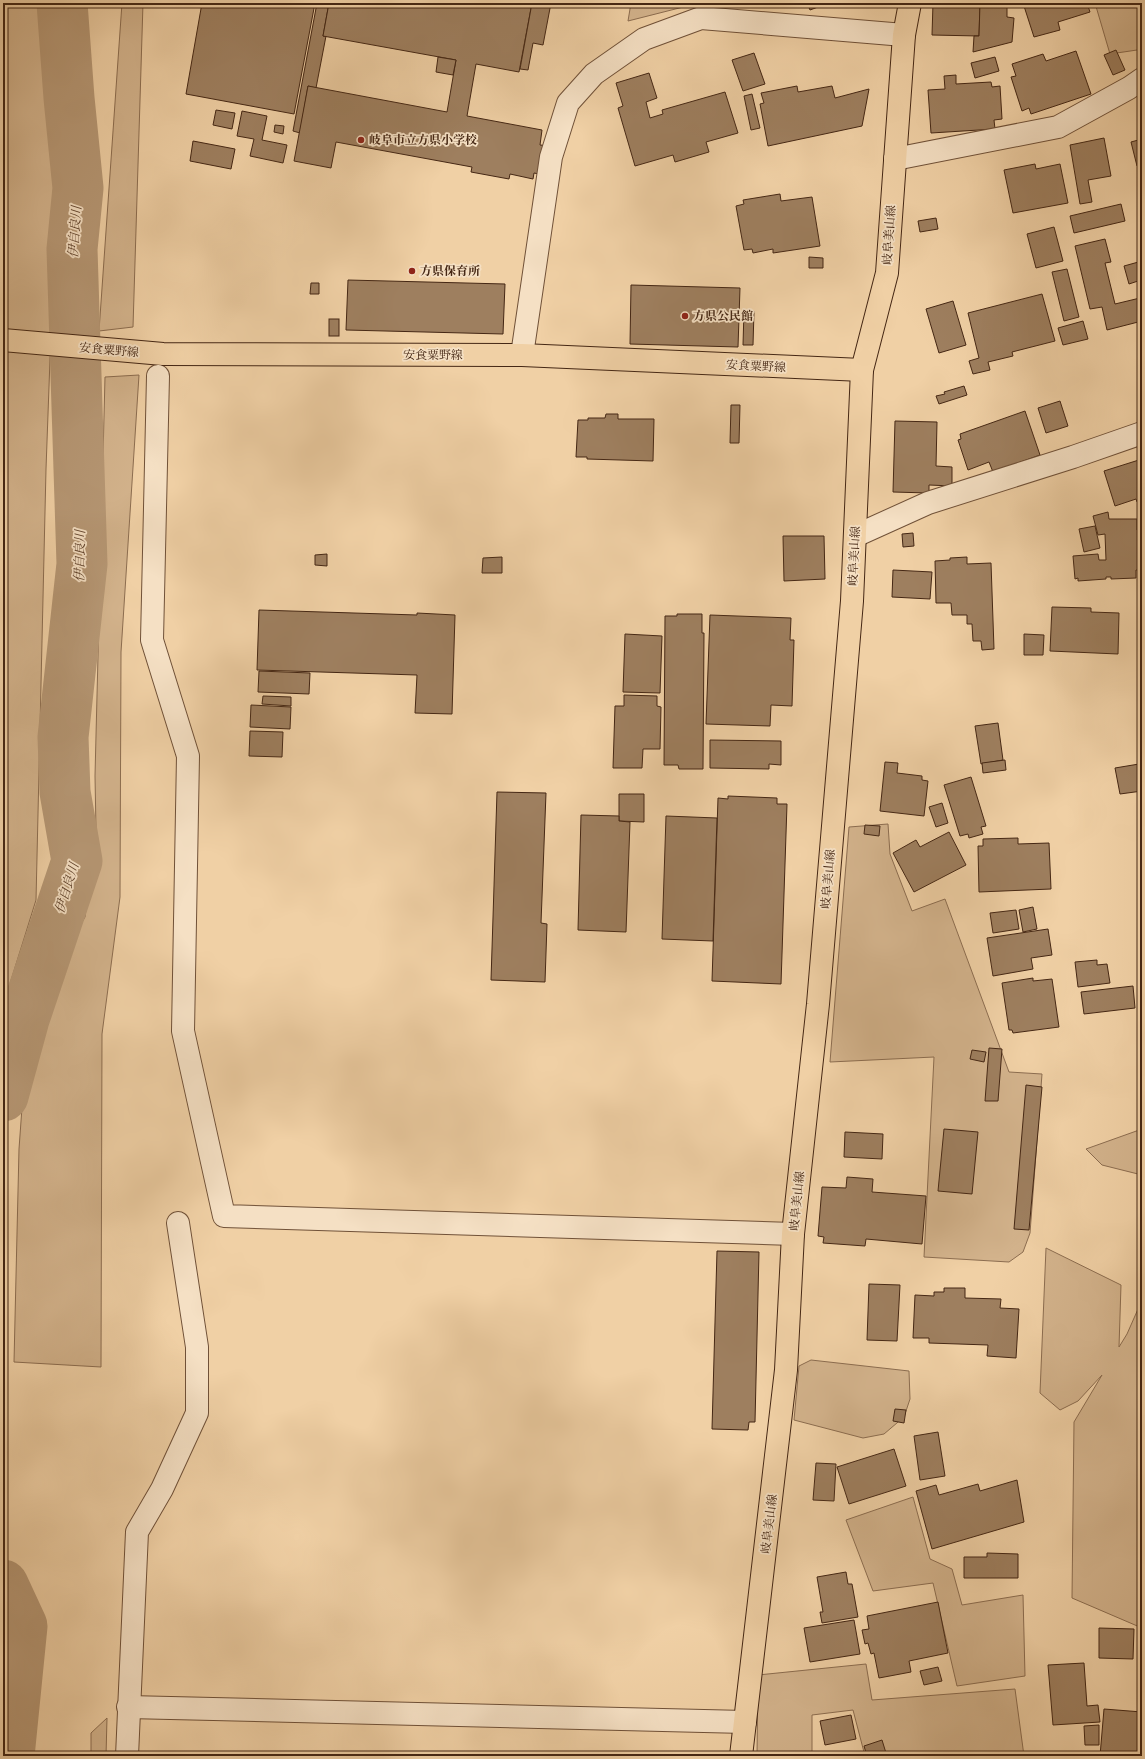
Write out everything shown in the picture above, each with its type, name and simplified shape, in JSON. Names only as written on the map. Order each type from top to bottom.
[{"type":"main road","name":"岐阜美山線","points":[[741,1756],[786,1370],[793,1234],[818,996],[852,601],[862,370],[887,273],[904,35],[910,3]]},
{"type":"main road","name":"安食粟野線","points":[[3,340],[163,354],[522,355],[862,370]]},
{"type":"street","points":[[522,355],[551,157],[568,103],[594,74],[644,39],[701,18],[904,35]]},
{"type":"street","points":[[895,159],[1058,127],[1129,88],[1142,79]]},
{"type":"street","points":[[158,376],[152,640],[188,756],[183,1031],[224,1216],[793,1234]]},
{"type":"street","points":[[855,536],[928,503],[1142,433]]},
{"type":"street","points":[[127,1756],[136,1532],[162,1489],[197,1413],[197,1347],[178,1223]]},
{"type":"street","points":[[128,1707],[745,1722]]},
{"type":"shaded area","points":[[3,3],[51,3],[55,222],[46,469],[36,900],[3,1006]]},
{"type":"shaded area","points":[[122,3],[143,3],[133,327],[99,331]]},
{"type":"shaded area","points":[[631,3],[699,3],[628,21]]},
{"type":"shaded area","points":[[1095,3],[1142,3],[1142,44],[1137,50],[1110,54]]},
{"type":"shaded area","points":[[139,375],[121,652],[120,897],[102,1034],[101,1367],[14,1362],[19,1149],[27,1038],[57,966],[85,917],[96,830],[95,776],[105,377]]},
{"type":"shaded area","points":[[888,824],[890,854],[912,911],[945,899],[1009,1072],[1042,1074],[1030,1233],[1023,1252],[1009,1262],[924,1257],[934,1057],[830,1062],[849,827]]},
{"type":"shaded area","points":[[1142,1129],[1142,1175],[1102,1165],[1086,1149]]},
{"type":"shaded area","points":[[1046,1248],[1121,1285],[1119,1347],[1127,1334],[1142,1300],[1142,1628],[1072,1598],[1074,1422],[1102,1375],[1078,1401],[1060,1410],[1040,1393]]},
{"type":"shaded area","points":[[811,1360],[909,1371],[910,1399],[904,1417],[884,1434],[863,1438],[794,1420],[799,1366]]},
{"type":"shaded area","points":[[913,1497],[930,1559],[952,1569],[962,1605],[1023,1595],[1025,1676],[957,1686],[933,1583],[873,1591],[846,1520]]},
{"type":"shaded area","points":[[866,1664],[872,1700],[1015,1689],[1024,1756],[865,1756],[853,1710],[812,1715],[812,1756],[757,1756],[758,1675]]},
{"type":"shaded area","points":[[107,1718],[106,1756],[91,1756],[91,1733]]},
{"type":"building","points":[[202,3],[315,3],[294,114],[186,94]]},
{"type":"building","points":[[317,3],[329,3],[323,36],[326,36],[316,88],[308,86],[300,133],[293,131]]},
{"type":"building","points":[[329,3],[532,3],[519,72],[476,64],[467,116],[542,130],[540,145],[550,146],[544,175],[534,173],[533,179],[510,174],[509,179],[471,172],[472,167],[336,142],[331,168],[294,161],[308,86],[447,112],[456,60],[323,36]]},
{"type":"building","points":[[532,3],[551,3],[543,45],[533,43],[528,70],[520,69]]},
{"type":"building","points":[[807,3],[817,3],[818,7],[810,10]]},
{"type":"building","points":[[841,3],[882,3],[882,6]]},
{"type":"building","points":[[933,3],[980,3],[979,36],[932,35]]},
{"type":"building","points":[[980,3],[1007,3],[1007,17],[1014,18],[1012,42],[973,52],[974,36],[979,36]]},
{"type":"building","points":[[1023,3],[1087,3],[1090,12],[1058,22],[1060,30],[1034,37]]},
{"type":"building","points":[[1116,50],[1125,70],[1113,75],[1104,55]]},
{"type":"building","points":[[1076,51],[1091,94],[1031,114],[1029,108],[1022,111],[1011,77],[1016,76],[1012,64],[1043,54],[1046,61]]},
{"type":"building","points":[[754,53],[765,84],[743,91],[732,60]]},
{"type":"building","points":[[438,57],[456,60],[453,75],[436,72]]},
{"type":"building","points":[[995,57],[999,71],[975,78],[971,63]]},
{"type":"building","points":[[649,73],[657,98],[646,102],[650,118],[663,114],[662,110],[725,92],[738,133],[706,142],[709,152],[675,162],[673,155],[635,166],[618,108],[623,106],[616,83]]},
{"type":"building","points":[[956,75],[956,84],[991,82],[992,87],[1000,86],[1002,119],[994,120],[995,129],[931,133],[928,90],[945,89],[944,76]]},
{"type":"building","points":[[797,86],[798,92],[832,86],[835,98],[869,89],[862,126],[768,146],[760,104],[764,103],[761,93]]},
{"type":"building","points":[[752,94],[760,128],[751,130],[744,96]]},
{"type":"building","points":[[216,110],[235,113],[232,129],[213,125]]},
{"type":"building","points":[[242,111],[267,116],[262,140],[287,145],[283,163],[250,156],[254,139],[237,136]]},
{"type":"building","points":[[275,125],[284,126],[283,134],[274,132]]},
{"type":"building","points":[[1104,138],[1111,176],[1088,180],[1092,202],[1080,204],[1070,145]]},
{"type":"building","points":[[1142,139],[1142,165],[1137,166],[1131,142]]},
{"type":"building","points":[[193,141],[235,149],[231,169],[190,161]]},
{"type":"building","points":[[1035,164],[1036,169],[1060,164],[1068,203],[1013,213],[1004,170]]},
{"type":"building","points":[[780,194],[781,201],[812,197],[820,246],[773,253],[773,249],[753,253],[752,249],[744,250],[736,206],[744,204],[743,200]]},
{"type":"building","points":[[1121,204],[1125,221],[1074,233],[1070,216]]},
{"type":"building","points":[[936,218],[938,229],[920,232],[918,221]]},
{"type":"building","points":[[1054,227],[1063,261],[1036,268],[1027,234]]},
{"type":"building","points":[[1105,239],[1111,262],[1105,263],[1115,304],[1140,298],[1142,307],[1142,321],[1107,330],[1102,307],[1090,309],[1075,246]]},
{"type":"building","points":[[809,257],[823,258],[823,268],[809,268]]},
{"type":"building","points":[[1142,261],[1142,295],[1138,281],[1129,284],[1124,266]]},
{"type":"building","points":[[1067,269],[1079,317],[1064,321],[1052,272]]},
{"type":"building","name":"方県保育所","points":[[348,280],[505,284],[503,334],[346,330]]},
{"type":"building","points":[[311,283],[319,283],[319,294],[310,294]]},
{"type":"building","name":"方県公民館","points":[[631,285],[740,288],[738,347],[630,344]]},
{"type":"building","points":[[1042,294],[1055,341],[1012,352],[1013,356],[988,362],[990,370],[973,374],[969,361],[979,358],[968,313]]},
{"type":"building","points":[[953,301],[966,345],[939,353],[926,309]]},
{"type":"building","points":[[744,310],[754,311],[753,345],[743,345]]},
{"type":"building","points":[[329,319],[339,319],[339,336],[329,336]]},
{"type":"building","points":[[1083,321],[1088,339],[1063,345],[1058,328]]},
{"type":"building","points":[[964,386],[967,395],[939,404],[936,396]]},
{"type":"building","points":[[1060,401],[1068,426],[1046,433],[1038,408]]},
{"type":"building","points":[[731,405],[740,405],[739,443],[730,443]]},
{"type":"building","points":[[1025,411],[1040,455],[993,472],[989,462],[968,470],[958,440],[961,439],[960,434]]},
{"type":"building","points":[[606,414],[618,414],[618,419],[654,419],[653,461],[587,459],[587,457],[576,457],[578,420],[588,420],[588,418],[605,418]]},
{"type":"building","points":[[895,421],[937,422],[936,466],[952,467],[952,486],[929,485],[929,493],[893,492]]},
{"type":"building","points":[[1142,459],[1142,500],[1137,502],[1136,499],[1115,506],[1104,471]]},
{"type":"building","points":[[1108,512],[1109,519],[1137,519],[1137,530],[1142,529],[1142,570],[1136,570],[1136,578],[1111,579],[1111,577],[1106,577],[1106,579],[1078,581],[1078,578],[1075,579],[1073,556],[1098,554],[1099,560],[1106,560],[1105,534],[1098,535],[1093,516]]},
{"type":"building","points":[[1095,526],[1100,548],[1084,552],[1079,529]]},
{"type":"building","points":[[913,533],[914,546],[903,547],[902,534]]},
{"type":"building","points":[[783,536],[824,536],[825,579],[784,581]]},
{"type":"building","points":[[327,554],[327,566],[315,565],[315,555]]},
{"type":"building","points":[[502,557],[502,573],[482,573],[483,558]]},
{"type":"building","points":[[967,557],[967,564],[991,563],[994,649],[982,650],[981,641],[973,641],[972,624],[967,624],[967,615],[952,615],[951,603],[936,603],[935,561]]},
{"type":"building","points":[[893,570],[932,572],[930,599],[892,597]]},
{"type":"building","points":[[1052,607],[1091,608],[1091,612],[1119,613],[1118,654],[1050,651]]},
{"type":"building","points":[[259,610],[455,615],[452,714],[415,713],[417,675],[257,670]]},
{"type":"building","points":[[677,614],[702,614],[702,633],[704,633],[703,769],[679,769],[678,765],[664,765],[665,616],[677,616]]},
{"type":"building","points":[[710,615],[791,618],[790,640],[794,640],[792,706],[771,705],[770,726],[706,724]]},
{"type":"building","points":[[625,634],[662,636],[660,693],[623,692]]},
{"type":"building","points":[[1024,634],[1044,635],[1043,655],[1024,655]]},
{"type":"building","points":[[259,671],[310,673],[309,694],[258,692]]},
{"type":"building","points":[[624,695],[657,696],[657,706],[661,707],[660,749],[643,749],[642,768],[613,768],[615,706],[624,706]]},
{"type":"building","points":[[263,696],[291,697],[291,706],[262,704]]},
{"type":"building","points":[[251,705],[291,707],[290,729],[250,727]]},
{"type":"building","points":[[998,723],[1003,760],[981,764],[975,726]]},
{"type":"building","points":[[250,731],[283,732],[282,757],[249,756]]},
{"type":"building","points":[[710,740],[781,741],[781,765],[769,764],[769,769],[710,768]]},
{"type":"building","points":[[1005,760],[1006,770],[983,773],[982,763]]},
{"type":"building","points":[[885,762],[898,763],[897,773],[922,776],[922,780],[928,781],[924,816],[880,811]]},
{"type":"building","points":[[1139,764],[1142,791],[1120,794],[1115,768]]},
{"type":"building","points":[[971,777],[986,826],[981,827],[983,834],[969,838],[968,834],[960,836],[944,785]]},
{"type":"building","points":[[497,792],[546,793],[541,923],[547,924],[545,982],[491,980]]},
{"type":"building","points":[[619,794],[644,794],[644,822],[619,821]]},
{"type":"building","points":[[728,796],[777,798],[777,804],[787,804],[781,984],[712,981],[718,798],[728,799]]},
{"type":"building","points":[[942,803],[948,823],[936,827],[929,807]]},
{"type":"building","points":[[581,815],[619,816],[619,821],[630,822],[626,932],[578,930]]},
{"type":"building","points":[[666,816],[717,818],[713,941],[662,939]]},
{"type":"building","points":[[865,825],[880,826],[879,836],[864,834]]},
{"type":"building","points":[[949,832],[966,865],[914,892],[893,853],[916,840],[920,847]]},
{"type":"building","points":[[1018,838],[1018,844],[1049,843],[1051,889],[979,892],[978,846],[983,846],[983,839]]},
{"type":"building","points":[[1033,907],[1037,929],[1023,932],[1019,910]]},
{"type":"building","points":[[1016,910],[1019,929],[993,933],[990,913]]},
{"type":"building","points":[[1048,929],[1052,955],[1031,958],[1033,969],[993,976],[987,938]]},
{"type":"building","points":[[1097,960],[1097,965],[1107,964],[1110,983],[1078,987],[1075,962]]},
{"type":"building","points":[[1033,978],[1033,981],[1052,979],[1059,1027],[1013,1033],[1012,1030],[1009,1030],[1002,983]]},
{"type":"building","points":[[1133,986],[1135,1008],[1084,1014],[1081,992]]},
{"type":"building","points":[[989,1048],[1002,1049],[998,1101],[985,1101]]},
{"type":"building","points":[[972,1050],[986,1052],[984,1062],[970,1059]]},
{"type":"building","points":[[1138,1070],[1142,1070],[1142,1079],[1138,1079]]},
{"type":"building","points":[[1026,1085],[1042,1087],[1029,1230],[1014,1229]]},
{"type":"building","points":[[944,1129],[978,1132],[972,1194],[938,1191]]},
{"type":"building","points":[[845,1132],[883,1134],[882,1159],[844,1157]]},
{"type":"building","points":[[847,1177],[873,1179],[872,1192],[926,1196],[922,1244],[866,1239],[865,1246],[823,1243],[824,1237],[818,1236],[822,1187],[846,1188]]},
{"type":"building","points":[[717,1251],[759,1252],[755,1422],[749,1422],[748,1430],[712,1429]]},
{"type":"building","points":[[869,1284],[900,1285],[897,1341],[867,1340]]},
{"type":"building","points":[[944,1288],[965,1288],[965,1298],[1001,1299],[1000,1308],[1019,1309],[1016,1358],[987,1356],[988,1345],[929,1343],[929,1338],[913,1338],[915,1295],[934,1296],[934,1292],[944,1292]]},
{"type":"building","points":[[895,1409],[906,1410],[904,1423],[893,1421]]},
{"type":"building","points":[[938,1432],[945,1476],[920,1480],[914,1436]]},
{"type":"building","points":[[894,1449],[906,1486],[849,1504],[837,1467]]},
{"type":"building","points":[[816,1463],[836,1464],[834,1501],[813,1500]]},
{"type":"building","points":[[1017,1480],[1024,1522],[932,1549],[916,1491],[936,1485],[939,1495],[978,1484],[980,1491]]},
{"type":"building","points":[[987,1553],[1018,1554],[1018,1578],[964,1578],[964,1557],[987,1557]]},
{"type":"building","points":[[846,1572],[848,1584],[852,1584],[858,1617],[822,1623],[820,1612],[823,1612],[817,1577]]},
{"type":"building","points":[[938,1602],[948,1653],[909,1661],[911,1672],[879,1678],[874,1653],[871,1654],[868,1643],[865,1644],[862,1630],[869,1629],[867,1616]]},
{"type":"building","points":[[854,1620],[860,1654],[810,1662],[804,1628]]},
{"type":"building","points":[[1099,1628],[1134,1629],[1133,1659],[1099,1658]]},
{"type":"building","points":[[1084,1663],[1087,1706],[1098,1705],[1100,1722],[1053,1725],[1048,1665]]},
{"type":"building","points":[[938,1667],[942,1681],[924,1685],[920,1671]]},
{"type":"building","points":[[1104,1709],[1142,1712],[1142,1756],[1100,1756]]},
{"type":"building","points":[[851,1715],[856,1739],[825,1745],[820,1721]]},
{"type":"building","points":[[1099,1725],[1099,1745],[1085,1745],[1084,1726]]},
{"type":"building","points":[[882,1740],[886,1753],[879,1756],[867,1756],[864,1746]]},
{"type":"waterway","name":"伊自良川","points":[[3,1096],[24,1019],[77,861],[65,792],[63,737],[82,564],[72,249],[78,188],[69,98],[62,3]]},
{"type":"waterway","name":"伊自良川","points":[[3,1585],[22,1626],[9,1756]]},
{"type":"place","name":"岐阜市立方県小学校","points":[[361,140]]},
{"type":"place","name":"方県保育所","points":[[412,271]]},
{"type":"place","name":"方県公民館","points":[[685,316]]}]
